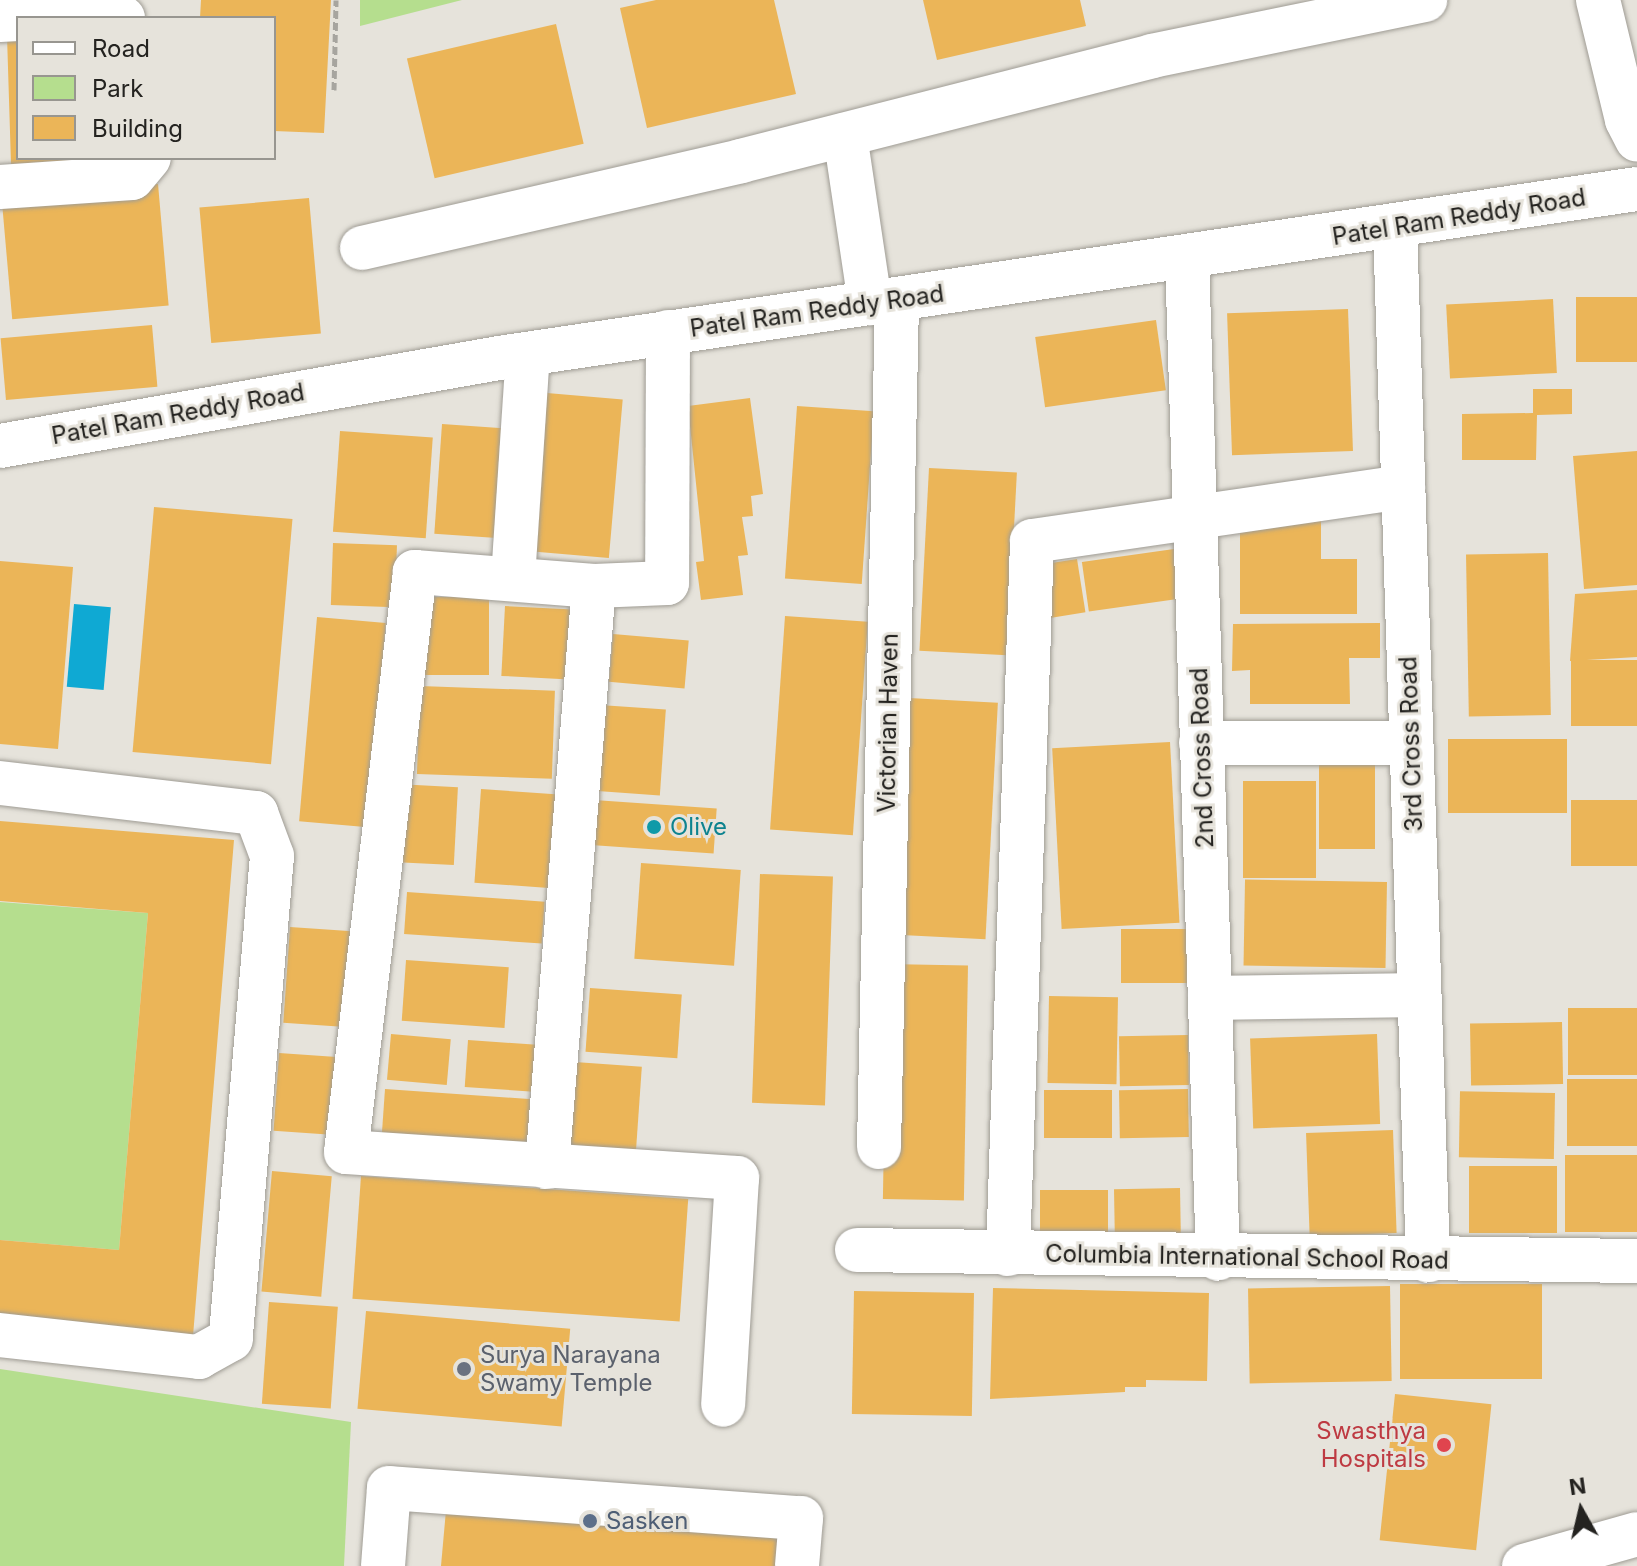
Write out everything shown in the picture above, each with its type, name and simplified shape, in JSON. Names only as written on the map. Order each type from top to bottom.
[{"type":"street","points":[[362,248],[845,135],[1152,56],[1425,0]]},
{"type":"street","points":[[1598,0],[1627,120],[1637,140]]},
{"type":"street","name":"Victorian Haven","points":[[845,135],[884,301],[879,1147]]},
{"type":"street","points":[[0,187],[132,178],[147,160]]},
{"type":"street","name":"Patel Ram Reddy Road","points":[[0,446],[668,332],[1187,258],[1637,189]]},
{"type":"street","name":"3rd Cross Road","points":[[1395,227],[1428,1260]]},
{"type":"street","name":"2nd Cross Road","points":[[1187,258],[1218,1259]]},
{"type":"street","points":[[668,332],[667,583],[594,586],[415,572],[346,1152],[737,1178],[723,1405]]},
{"type":"street","points":[[513,578],[528,355]]},
{"type":"street","points":[[1008,1254],[1032,541],[1403,487]]},
{"type":"street","points":[[547,1167],[594,586]]},
{"type":"street","points":[[1201,743],[1411,743]]},
{"type":"street","points":[[0,783],[256,813],[272,856],[231,1339],[199,1357],[0,1335]]},
{"type":"street","points":[[1210,998],[1419,995]]},
{"type":"street","name":"Columbia International School Road","points":[[857,1250],[1218,1259],[1637,1261]]},
{"type":"street","points":[[383,1566],[389,1488],[801,1518],[797,1566]]},
{"type":"street","points":[[1524,1566],[1637,1534]]},
{"type":"path","points":[[334,90],[336,0]]},
{"type":"green space","points":[[360,0],[462,0],[360,26]]},
{"type":"green space","points":[[0,902],[148,913],[119,1250],[0,1240]]},
{"type":"green space","points":[[0,1369],[351,1422],[344,1566],[0,1566]]},
{"type":"water","points":[[74,604],[111,607],[104,690],[67,687]]},
{"type":"building","points":[[201,0],[331,0],[324,133],[276,131],[276,16],[200,16]]},
{"type":"building","points":[[656,0],[774,0],[796,94],[647,128],[620,8]]},
{"type":"building","points":[[923,0],[1080,0],[1086,26],[937,60]]},
{"type":"building","points":[[556,24],[584,144],[435,178],[407,58]]},
{"type":"building","points":[[7,36],[16,36],[16,160],[110,161],[11,164]]},
{"type":"building","points":[[158,184],[169,306],[12,319],[2,198]]},
{"type":"building","points":[[309,198],[321,333],[211,343],[199,208]]},
{"type":"building","points":[[1576,297],[1637,297],[1637,362],[1576,362]]},
{"type":"building","points":[[1553,299],[1557,373],[1450,378],[1446,305]]},
{"type":"building","points":[[1348,309],[1353,451],[1232,455],[1227,313]]},
{"type":"building","points":[[1156,320],[1166,390],[1045,407],[1035,337]]},
{"type":"building","points":[[152,325],[157,387],[6,400],[1,338]]},
{"type":"building","points":[[1533,389],[1572,389],[1572,414],[1537,415],[1536,460],[1462,460],[1462,414],[1533,413]]},
{"type":"building","points":[[547,393],[623,400],[609,558],[533,551]]},
{"type":"building","points":[[750,398],[763,494],[751,496],[753,516],[742,517],[748,555],[738,556],[743,595],[701,600],[696,562],[704,561],[688,406]]},
{"type":"building","points":[[797,406],[874,411],[862,584],[785,579]]},
{"type":"building","points":[[442,424],[512,429],[504,539],[434,534]]},
{"type":"building","points":[[340,431],[433,437],[426,538],[333,532]]},
{"type":"building","points":[[1637,451],[1637,585],[1584,589],[1573,456]]},
{"type":"building","points":[[929,468],[1017,473],[1007,655],[919,651]]},
{"type":"building","points":[[154,507],[292,519],[271,764],[133,752]]},
{"type":"building","points":[[1240,521],[1321,521],[1321,559],[1357,559],[1357,614],[1240,614]]},
{"type":"building","points":[[333,543],[397,545],[395,607],[331,605]]},
{"type":"building","points":[[1174,549],[1181,599],[1089,611],[1082,562]]},
{"type":"building","points":[[1548,553],[1551,715],[1469,716],[1466,554]]},
{"type":"building","points":[[1077,559],[1085,612],[1047,618],[1038,565]]},
{"type":"building","points":[[0,561],[73,567],[58,749],[0,744]]},
{"type":"building","points":[[1637,590],[1637,657],[1570,661],[1575,594]]},
{"type":"building","points":[[417,597],[489,597],[489,675],[417,675]]},
{"type":"building","points":[[505,606],[573,610],[569,679],[501,676]]},
{"type":"building","points":[[785,616],[868,622],[853,835],[770,829]]},
{"type":"building","points":[[317,617],[386,623],[368,827],[299,821]]},
{"type":"building","points":[[1380,623],[1380,658],[1349,658],[1350,704],[1250,704],[1250,670],[1232,671],[1233,624]]},
{"type":"building","points":[[613,634],[689,641],[685,688],[609,682]]},
{"type":"building","points":[[1571,660],[1637,660],[1637,726],[1571,726]]},
{"type":"building","points":[[420,686],[555,691],[552,779],[417,774]]},
{"type":"building","points":[[909,698],[998,703],[985,939],[897,935]]},
{"type":"building","points":[[600,705],[666,710],[660,795],[594,791]]},
{"type":"building","points":[[1448,739],[1567,739],[1567,813],[1448,813]]},
{"type":"building","points":[[1170,742],[1179,923],[1062,929],[1052,748]]},
{"type":"building","points":[[1319,763],[1375,763],[1375,849],[1319,849]]},
{"type":"building","points":[[1243,781],[1316,781],[1316,878],[1243,878]]},
{"type":"building","points":[[397,784],[458,787],[454,865],[393,862]]},
{"type":"building","points":[[481,789],[559,794],[552,888],[474,883]]},
{"type":"building","name":"Olive","points":[[594,800],[717,809],[714,853],[591,845]]},
{"type":"building","points":[[1571,800],[1637,800],[1637,866],[1571,866]]},
{"type":"building","points":[[0,821],[234,840],[193,1336],[0,1320],[0,1240],[119,1250],[148,913],[0,901]]},
{"type":"building","points":[[641,863],[741,870],[734,966],[634,959]]},
{"type":"building","points":[[760,874],[833,877],[825,1105],[752,1103]]},
{"type":"building","points":[[1245,880],[1387,882],[1385,968],[1244,966]]},
{"type":"building","points":[[407,892],[545,902],[542,944],[404,934]]},
{"type":"building","points":[[290,927],[356,932],[349,1027],[283,1023]]},
{"type":"building","points":[[1121,929],[1189,929],[1189,983],[1121,983]]},
{"type":"building","points":[[406,960],[509,967],[504,1028],[402,1021]]},
{"type":"building","points":[[887,964],[968,965],[964,1200],[883,1199]]},
{"type":"building","points":[[590,988],[682,994],[677,1058],[586,1052]]},
{"type":"building","points":[[1049,996],[1118,997],[1116,1084],[1047,1083]]},
{"type":"building","points":[[1568,1008],[1637,1008],[1637,1075],[1568,1075]]},
{"type":"building","points":[[1562,1022],[1563,1084],[1471,1086],[1470,1024]]},
{"type":"building","points":[[391,1034],[451,1039],[447,1085],[387,1080]]},
{"type":"building","points":[[1377,1034],[1380,1124],[1253,1128],[1250,1038]]},
{"type":"building","points":[[1188,1035],[1189,1085],[1120,1086],[1119,1036]]},
{"type":"building","points":[[468,1040],[548,1046],[545,1092],[465,1087]]},
{"type":"building","points":[[279,1053],[344,1058],[338,1135],[274,1131]]},
{"type":"building","points":[[575,1062],[642,1067],[635,1162],[568,1158]]},
{"type":"building","points":[[1567,1079],[1637,1079],[1637,1146],[1567,1146]]},
{"type":"building","points":[[385,1089],[543,1100],[539,1147],[382,1136]]},
{"type":"building","points":[[1188,1089],[1189,1137],[1120,1138],[1119,1090]]},
{"type":"building","points":[[1044,1090],[1112,1090],[1112,1138],[1044,1138]]},
{"type":"building","points":[[1460,1091],[1555,1093],[1554,1159],[1459,1157]]},
{"type":"building","points":[[1393,1130],[1397,1233],[1310,1236],[1306,1133]]},
{"type":"building","points":[[1565,1155],[1637,1155],[1637,1232],[1565,1232]]},
{"type":"building","points":[[1469,1166],[1557,1166],[1557,1233],[1469,1233]]},
{"type":"building","points":[[272,1171],[332,1176],[321,1297],[261,1292]]},
{"type":"building","points":[[361,1176],[688,1199],[680,1322],[352,1299]]},
{"type":"building","points":[[1180,1188],[1181,1242],[1115,1243],[1114,1189]]},
{"type":"building","points":[[1040,1190],[1108,1190],[1108,1245],[1040,1245]]},
{"type":"building","points":[[1400,1284],[1542,1284],[1542,1379],[1400,1379]]},
{"type":"building","points":[[1390,1286],[1392,1381],[1250,1383],[1248,1288]]},
{"type":"building","points":[[993,1288],[1209,1293],[1207,1381],[1146,1380],[1146,1387],[1125,1387],[1125,1392],[990,1399]]},
{"type":"building","points":[[854,1291],[974,1293],[972,1416],[852,1414]]},
{"type":"building","points":[[269,1302],[338,1307],[331,1409],[262,1404]]},
{"type":"building","name":"Surya Narayana Swamy Temple","points":[[366,1311],[570,1329],[562,1426],[357,1409]]},
{"type":"building","points":[[1395,1394],[1491,1404],[1476,1550],[1380,1540]]},
{"type":"building","points":[[447,1499],[785,1524],[782,1566],[441,1566]]},
{"type":"place","name":"Olive","points":[[654,827]]},
{"type":"place","name":"Surya Narayana Swamy Temple","points":[[464,1369]]},
{"type":"place","name":"Swasthya Hospitals","points":[[1444,1445]]},
{"type":"place","name":"Sasken","points":[[590,1521]]}]
